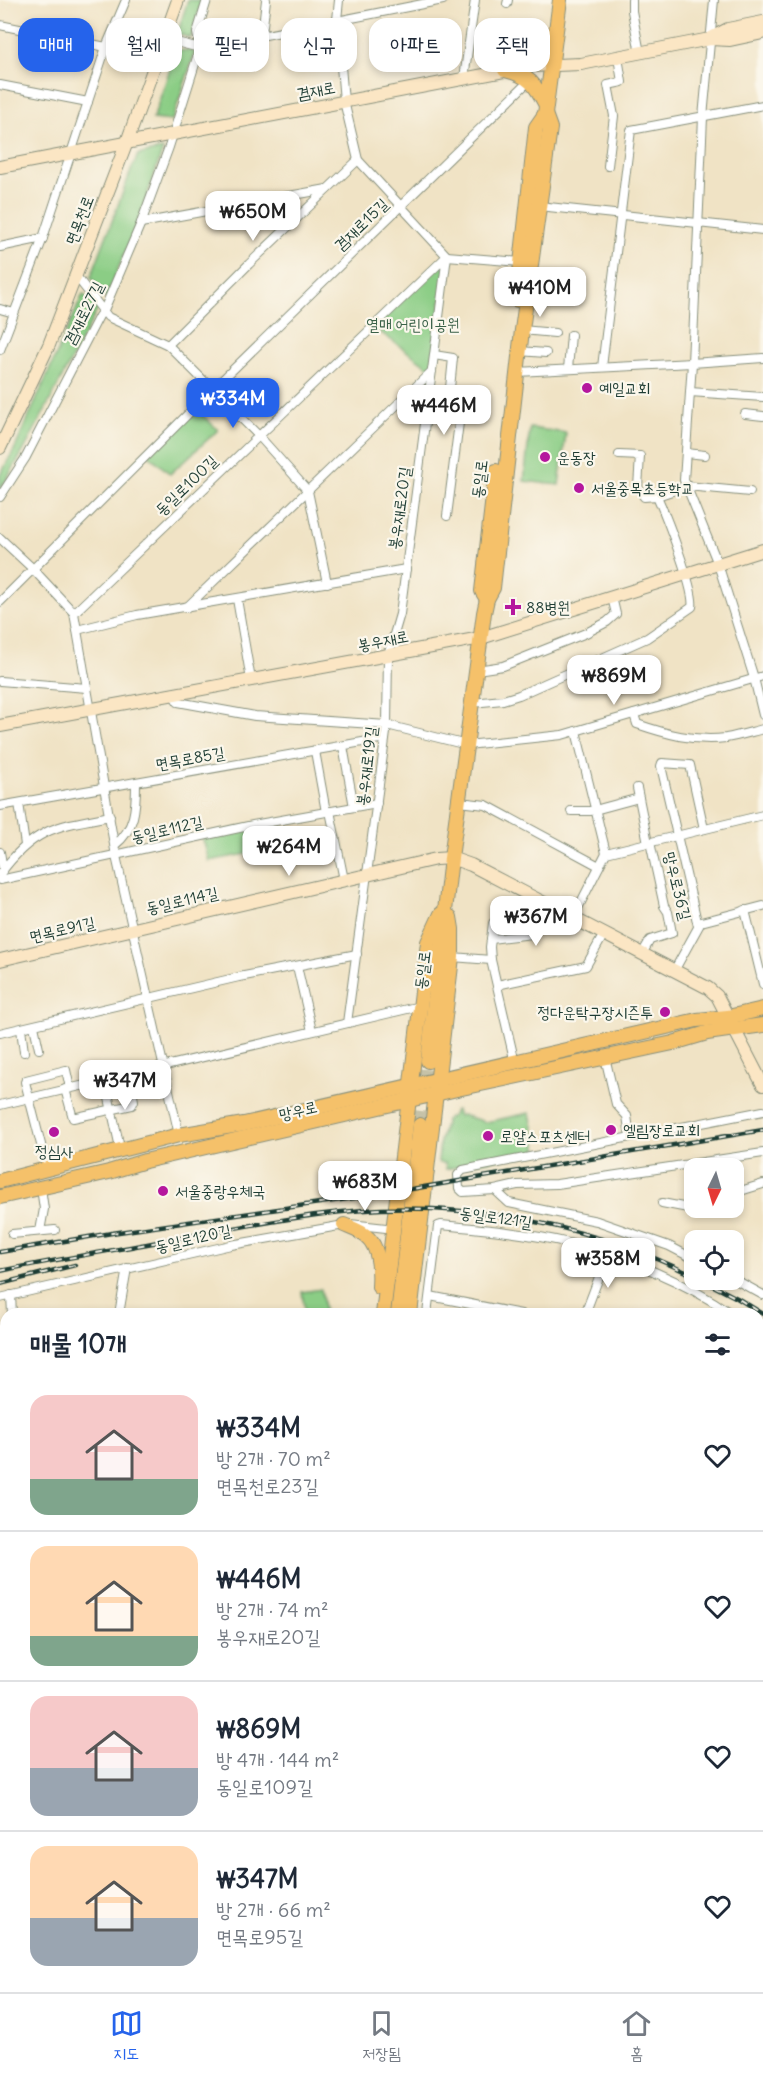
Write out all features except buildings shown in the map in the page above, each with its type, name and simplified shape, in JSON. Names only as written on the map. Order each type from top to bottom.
[{"type":"main road","name":"동일로","points":[[434,1061],[451,858],[487,598],[493,588],[519,351],[550,128],[546,110],[560,0]]},
{"type":"main road","points":[[512,72],[530,80],[536,86],[546,110]]},
{"type":"main road","name":"동일로","points":[[487,598],[482,591],[536,127],[546,110]]},
{"type":"main road","points":[[384,1308],[393,1226],[419,1126],[438,1088],[434,1061],[452,957],[452,929],[446,901]]},
{"type":"main road","points":[[410,1308],[419,1126],[409,1094],[428,942],[446,901]]},
{"type":"main road","points":[[409,1094],[673,1043],[707,1033],[763,1009]]},
{"type":"main road","points":[[438,1088],[515,1063],[697,1020],[763,1025]]},
{"type":"main road","points":[[413,1062],[419,1067],[429,1068],[434,1061]]},
{"type":"main road","name":"망우로","points":[[0,1181],[120,1148],[179,1135],[409,1094]]},
{"type":"main road","name":"망우로","points":[[0,1197],[109,1172],[409,1094]]},
{"type":"main road","points":[[399,1308],[419,1126]]},
{"type":"main road","points":[[344,1226],[366,1236],[374,1246],[380,1278],[378,1308]]},
{"type":"street","points":[[118,18],[126,0]]},
{"type":"street","name":"면목천로","points":[[172,18],[178,0]]},
{"type":"street","name":"겸재로27길","points":[[202,18],[207,0]]},
{"type":"street","points":[[264,18],[267,0]]},
{"type":"street","points":[[338,18],[339,0]]},
{"type":"street","points":[[346,18],[404,3],[443,0]]},
{"type":"street","points":[[464,78],[475,0]]},
{"type":"street","points":[[632,0],[640,53]]},
{"type":"street","points":[[714,0],[703,117],[692,363],[684,478],[718,564],[758,677],[763,716]]},
{"type":"street","name":"겸재로","points":[[710,39],[728,29],[763,22]]},
{"type":"street","points":[[0,25],[106,47],[43,238],[0,350]]},
{"type":"street","name":"겸재로","points":[[551,64],[581,64],[710,39],[730,40],[763,33]]},
{"type":"street","points":[[608,166],[614,116],[608,85],[622,82],[618,57]]},
{"type":"street","name":"겸재로27길","points":[[0,497],[26,457],[104,310],[141,224],[194,67]]},
{"type":"street","name":"면목천로","points":[[0,448],[49,345],[128,142],[152,72]]},
{"type":"street","points":[[342,72],[344,101],[358,160],[447,256],[521,262]]},
{"type":"street","name":"겸재로","points":[[0,167],[495,72]]},
{"type":"street","name":"겸재로15길","points":[[0,602],[213,389],[530,80]]},
{"type":"street","points":[[0,85],[88,102]]},
{"type":"street","points":[[602,368],[631,130],[763,105]]},
{"type":"street","points":[[168,345],[358,160]]},
{"type":"street","points":[[141,224],[328,189]]},
{"type":"street","points":[[539,206],[763,230]]},
{"type":"street","points":[[0,247],[43,238]]},
{"type":"street","name":"봉우재로20길","points":[[388,655],[400,614],[447,256]]},
{"type":"street","name":"동일로100길","points":[[74,613],[447,256]]},
{"type":"street","points":[[76,276],[108,317],[168,345],[259,436],[308,491],[327,583]]},
{"type":"street","points":[[0,309],[14,313]]},
{"type":"street","points":[[522,330],[555,333]]},
{"type":"street","points":[[568,369],[572,335]]},
{"type":"street","points":[[519,351],[546,353]]},
{"type":"street","points":[[434,355],[453,358],[448,408],[460,412],[447,516]]},
{"type":"street","points":[[517,372],[763,358]]},
{"type":"street","points":[[186,608],[433,370]]},
{"type":"street","points":[[690,392],[763,398]]},
{"type":"street","points":[[745,414],[763,416]]},
{"type":"street","points":[[686,453],[705,454]]},
{"type":"street","points":[[619,455],[640,456],[639,491],[644,496],[657,496],[687,486],[750,492]]},
{"type":"street","points":[[472,703],[503,700],[519,695],[652,635],[693,605],[685,574],[657,496]]},
{"type":"street","points":[[0,538],[74,613],[116,856],[179,1135]]},
{"type":"street","name":"봉우재로","points":[[0,726],[481,638],[763,550]]},
{"type":"street","points":[[77,630],[137,615],[406,570]]},
{"type":"street","points":[[477,670],[505,665],[599,626],[615,615],[612,597]]},
{"type":"street","points":[[237,599],[251,680]]},
{"type":"street","name":"봉우재로19길","points":[[347,1023],[369,874],[387,725],[388,655]]},
{"type":"street","points":[[172,693],[178,702],[255,716],[387,725],[467,745],[559,735],[758,677]]},
{"type":"street","points":[[0,681],[87,688]]},
{"type":"street","points":[[634,714],[637,724],[686,737],[725,738],[763,729]]},
{"type":"street","points":[[573,918],[606,853],[576,731]]},
{"type":"street","name":"면목로85길","points":[[0,806],[385,738]]},
{"type":"street","points":[[343,746],[354,807]]},
{"type":"street","points":[[315,751],[344,880]]},
{"type":"street","points":[[698,926],[676,836],[662,763],[690,765],[704,829]]},
{"type":"street","points":[[115,845],[124,838],[132,825],[136,802],[136,783]]},
{"type":"street","points":[[637,788],[649,843]]},
{"type":"street","points":[[571,811],[595,809],[639,798]]},
{"type":"street","points":[[459,802],[486,805],[599,866]]},
{"type":"street","points":[[19,803],[25,845]]},
{"type":"street","name":"동일로112길","points":[[0,880],[202,836],[377,803]]},
{"type":"street","points":[[606,853],[763,815]]},
{"type":"street","points":[[2,872],[25,845],[55,827],[110,816]]},
{"type":"street","name":"망우로36길","points":[[642,954],[650,940],[672,933],[668,912],[663,906],[649,843]]},
{"type":"street","points":[[0,852],[2,872]]},
{"type":"street","points":[[451,858],[471,865],[708,988],[717,996],[763,1085]]},
{"type":"street","name":"동일로114길","points":[[132,929],[436,859],[451,858]]},
{"type":"street","points":[[491,939],[532,934],[547,905]]},
{"type":"street","points":[[674,971],[702,921],[763,906]]},
{"type":"street","points":[[746,910],[763,984]]},
{"type":"street","points":[[493,923],[491,960],[515,1063]]},
{"type":"street","name":"면목로91길","points":[[0,960],[132,929]]},
{"type":"street","points":[[497,985],[587,965],[604,934]]},
{"type":"street","points":[[0,1033],[240,976],[357,954]]},
{"type":"street","points":[[452,957],[491,960]]},
{"type":"street","points":[[297,966],[312,1031]]},
{"type":"street","points":[[0,1105],[420,1006]]},
{"type":"street","points":[[34,1026],[39,1049]]},
{"type":"street","points":[[21,1029],[24,1052]]},
{"type":"street","points":[[605,1057],[616,1104],[627,1116],[630,1136]]},
{"type":"street","points":[[47,1168],[24,1082],[66,1070],[73,1118],[134,1103],[129,1074]]},
{"type":"street","points":[[105,1080],[120,1148]]},
{"type":"street","points":[[763,1111],[463,1170],[458,1175],[459,1188],[463,1192],[495,1190],[514,1185],[568,1183],[763,1153]]},
{"type":"street","points":[[744,1190],[763,1184]]},
{"type":"street","points":[[40,1232],[44,1215],[41,1188]]},
{"type":"street","points":[[495,1190],[509,1203],[597,1221],[684,1253]]},
{"type":"street","points":[[662,1203],[684,1207]]},
{"type":"street","name":"동일로120길","points":[[0,1298],[231,1245],[356,1224],[386,1228],[393,1226]]},
{"type":"street","name":"동일로121길","points":[[428,1308],[439,1225],[518,1233],[569,1243],[674,1281],[723,1308]]},
{"type":"street","points":[[12,1234],[56,1230]]},
{"type":"street","points":[[587,1308],[607,1256]]},
{"type":"street","points":[[120,1308],[127,1269]]},
{"type":"street","points":[[744,1285],[763,1295]]},
{"type":"street","points":[[11,1295],[12,1308]]},
{"type":"street","points":[[430,1296],[491,1308]]},
{"type":"green space","points":[[188,0],[202,0],[197,18],[194,18],[191,38],[182,35],[182,19]]},
{"type":"green space","points":[[182,51],[194,52],[194,55],[172,121],[153,119],[169,72],[182,72]]},
{"type":"green space","points":[[163,149],[139,219],[106,298],[91,277],[132,168],[138,155]]},
{"type":"green space","name":"열매 어린이공원","points":[[447,256],[433,370],[373,327]]},
{"type":"green space","points":[[83,294],[98,309],[23,452],[0,490],[0,475],[15,448]]},
{"type":"green space","points":[[195,408],[218,430],[170,474],[148,454]]},
{"type":"green space","name":"운동장","points":[[530,428],[566,433],[559,485],[524,481]]},
{"type":"green space","points":[[253,825],[258,852],[209,861],[202,836]]},
{"type":"green space","name":"로얄스포츠센터","points":[[455,1110],[458,1116],[462,1115],[486,1122],[530,1113],[538,1151],[446,1169],[445,1163],[438,1161],[440,1141],[446,1120],[453,1115]]},
{"type":"green space","points":[[321,1289],[324,1308],[304,1308],[302,1292]]},
{"type":"tunnel","points":[[420,1125],[428,1061]]},
{"type":"railway","points":[[0,1252],[112,1233],[382,1194],[763,1130]]},
{"type":"railway","points":[[0,1271],[304,1217],[381,1209],[421,1209],[462,1211],[542,1223],[620,1245],[684,1271]]},
{"type":"railway","points":[[0,1284],[75,1265]]},
{"type":"railway","points":[[721,1290],[753,1308]]},
{"type":"place","name":"예일교회","points":[[587,388]]},
{"type":"place","name":"운동장","points":[[545,457]]},
{"type":"place","name":"서울중목초등학교","points":[[579,488]]},
{"type":"place","name":"88병원","points":[[513,607]]},
{"type":"place","name":"정다운탁구장시즌투","points":[[665,1012]]},
{"type":"place","name":"엘림장로교회","points":[[611,1130]]},
{"type":"place","name":"정심사","points":[[54,1132]]},
{"type":"place","name":"로얄스포츠센터","points":[[488,1136]]},
{"type":"place","name":"서울중랑우체국","points":[[163,1191]]}]
